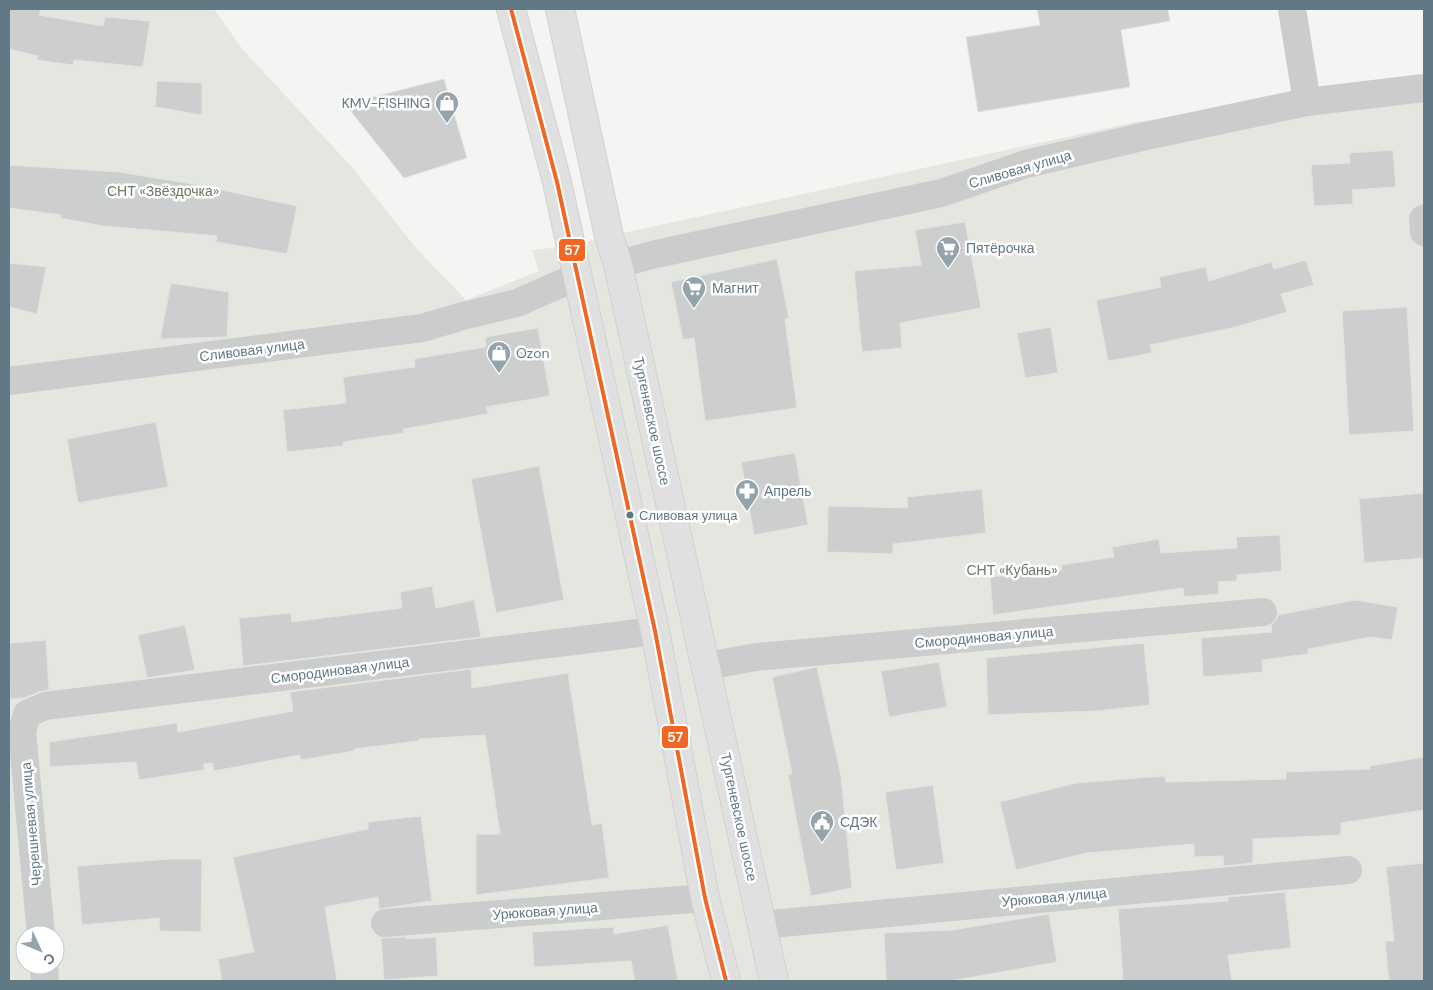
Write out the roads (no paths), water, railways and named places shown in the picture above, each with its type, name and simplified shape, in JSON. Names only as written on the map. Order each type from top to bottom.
[{"type":"highway","points":[[511,9],[557,182],[576,277],[655,631],[705,898],[726,981]]},
{"type":"highway","name":"Тургеневское шоссе","points":[[560,9],[610,236],[618,264],[774,981]]},
{"type":"street","points":[[1292,9],[1307,102]]},
{"type":"street","name":"Сливовая улица","points":[[618,264],[656,254],[941,193],[1026,164],[1146,136],[1307,102],[1424,88]]},
{"type":"street","name":"Сливовая улица","points":[[9,381],[422,328],[517,303],[576,277]]},
{"type":"street","name":"Смородиновая улица","points":[[706,666],[756,657],[1263,612]]},
{"type":"street","name":"Смородиновая улица","points":[[27,714],[45,706],[655,631]]},
{"type":"street","name":"Черешневая улица","points":[[27,714],[22,731],[40,925]]},
{"type":"street","name":"Урюковая улица","points":[[761,925],[1348,870]]},
{"type":"street","name":"Урюковая улица","points":[[385,923],[705,898]]},
{"type":"place","name":"KMV-FISHING","points":[[447,124]]},
{"type":"place","name":"Пятёрочка","points":[[948,269]]},
{"type":"place","name":"Магнит","points":[[694,309]]},
{"type":"place","name":"Ozon","points":[[499,374]]},
{"type":"place","name":"Апрель","points":[[747,512]]},
{"type":"place","name":"Сливовая улица","points":[[630,515]]},
{"type":"place","name":"СДЭК","points":[[822,843]]},
{"type":"park label","name":"СНТ «Звёздочка»","points":[[163,191]]},
{"type":"park label","name":"СНТ «Кубань»","points":[[1012,570]]}]
